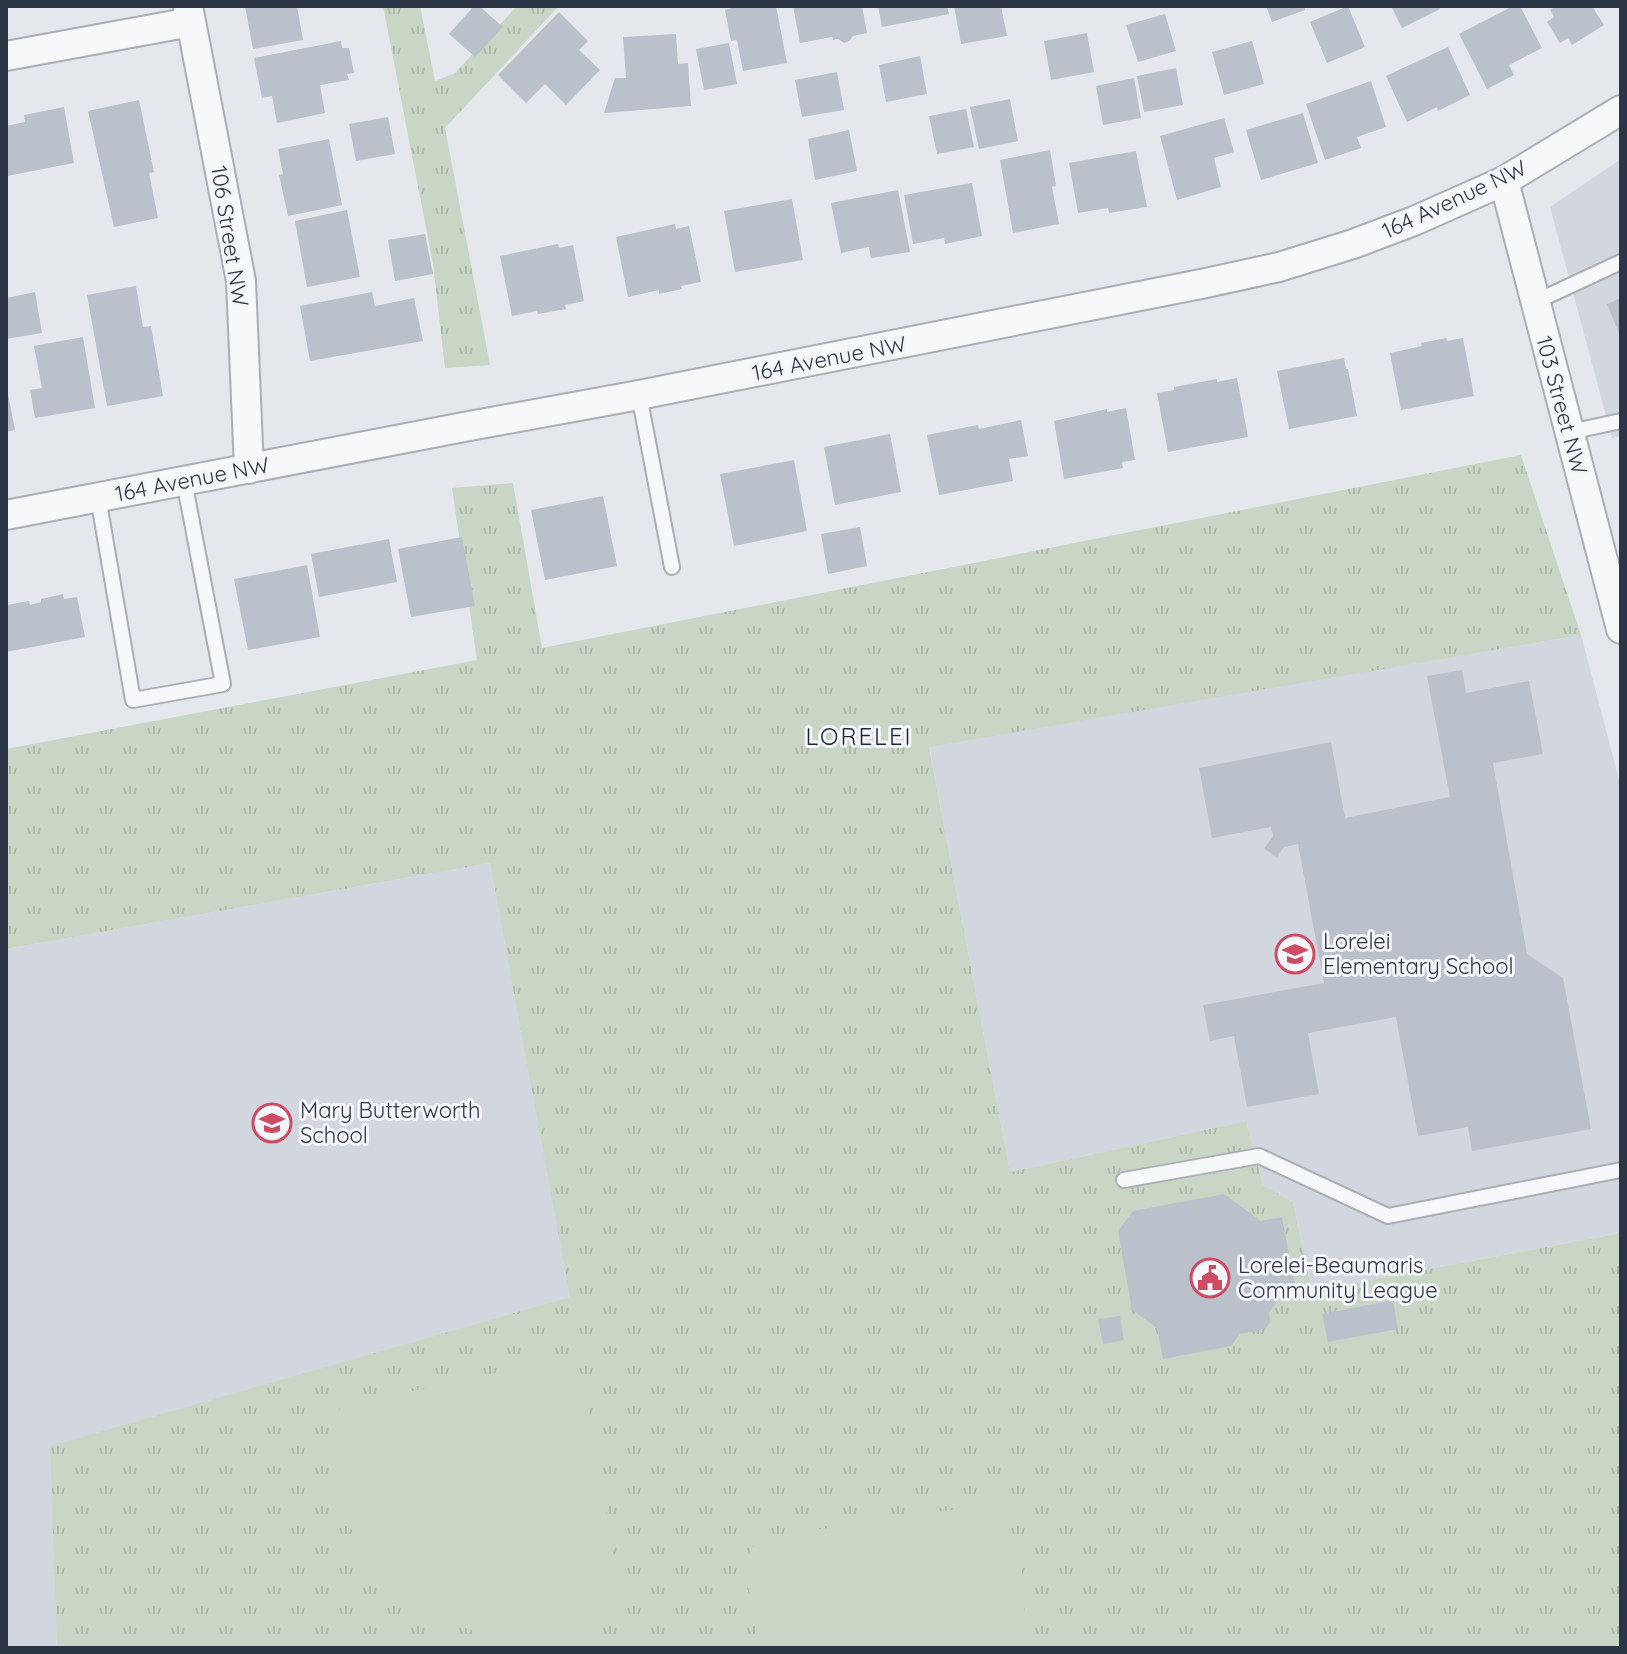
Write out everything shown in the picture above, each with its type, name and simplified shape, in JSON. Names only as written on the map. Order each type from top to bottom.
[{"type":"street","points":[[6,56],[190,14]]},
{"type":"street","name":"106 Street NW","points":[[190,14],[241,281],[249,469]]},
{"type":"street","name":"164 Avenue NW","points":[[6,515],[639,395],[1279,267],[1414,221],[1504,181],[1621,110]]},
{"type":"street","name":"103 Street NW","points":[[1504,181],[1621,629]]},
{"type":"lane","points":[[1535,302],[1621,262]]},
{"type":"lane","points":[[639,395],[672,567]]},
{"type":"lane","points":[[1570,432],[1621,421]]},
{"type":"lane","points":[[98,497],[133,700],[223,684],[184,481]]},
{"type":"lane","points":[[1124,1180],[1259,1156],[1388,1216],[1621,1170]]},
{"type":"shaded area","points":[[1621,159],[1621,436],[1612,438],[1550,207]]},
{"type":"shaded area","name":"Lorelei Elementary School","points":[[1581,635],[1621,787],[1621,1233],[1312,1291],[1293,1202],[1263,1185],[1246,1121],[1010,1172],[929,746]]},
{"type":"shaded area","name":"Mary Butterworth School","points":[[490,863],[571,1297],[51,1446],[57,1648],[6,1648],[6,949]]},
{"type":"green space","points":[[383,6],[420,6],[435,81],[455,73],[517,6],[559,6],[445,128],[490,365],[445,368],[433,264]]},
{"type":"green space","points":[[1521,455],[1581,635],[929,747],[1010,1172],[1246,1121],[1263,1185],[1293,1202],[1312,1291],[1621,1233],[1621,1648],[57,1648],[50,1446],[570,1297],[490,863],[6,949],[6,749],[477,660],[452,488],[513,483],[542,648]]},
{"type":"green space","points":[[559,1359],[583,1375],[623,1611],[567,1635],[524,1638],[483,1633],[444,1620],[410,1600],[381,1574],[357,1542],[342,1504],[334,1462],[340,1407]]},
{"type":"green space","points":[[998,1503],[1013,1538],[1022,1574],[1024,1610],[1018,1648],[760,1648],[743,1561],[760,1538]]},
{"type":"building","points":[[245,6],[297,6],[303,40],[253,49]]},
{"type":"building","points":[[474,6],[479,6],[503,27],[475,57],[449,34]]},
{"type":"building","points":[[732,6],[776,6],[787,63],[743,71],[737,40],[731,41],[725,10]]},
{"type":"building","points":[[793,6],[862,6],[867,33],[853,36],[844,43],[832,37],[800,43]]},
{"type":"building","points":[[878,6],[947,6],[949,14],[882,27]]},
{"type":"building","points":[[954,6],[1001,6],[1007,36],[961,44]]},
{"type":"building","points":[[1266,6],[1304,6],[1305,10],[1272,22]]},
{"type":"building","points":[[1348,6],[1365,47],[1327,63],[1310,22]]},
{"type":"building","points":[[1391,6],[1438,6],[1440,9],[1402,28]]},
{"type":"building","points":[[1513,6],[1520,6],[1542,48],[1509,65],[1514,75],[1487,89],[1459,34]]},
{"type":"building","points":[[1557,6],[1592,6],[1604,25],[1572,45],[1568,38],[1560,43],[1547,22],[1554,17],[1550,10]]},
{"type":"building","points":[[559,12],[588,41],[579,50],[600,70],[566,105],[545,84],[526,103],[498,75]]},
{"type":"building","points":[[1165,14],[1176,51],[1138,62],[1126,25]]},
{"type":"building","points":[[1087,33],[1094,72],[1051,80],[1044,41]]},
{"type":"building","points":[[676,34],[678,64],[688,63],[691,106],[604,113],[615,78],[626,78],[623,37]]},
{"type":"building","points":[[341,41],[342,48],[349,48],[354,73],[347,74],[349,80],[320,85],[325,113],[277,123],[272,96],[262,98],[254,58]]},
{"type":"building","points":[[1252,41],[1264,84],[1224,95],[1212,52]]},
{"type":"building","points":[[729,43],[737,84],[704,90],[696,49]]},
{"type":"building","points":[[1448,47],[1470,95],[1407,122],[1386,76]]},
{"type":"building","points":[[920,56],[927,94],[886,102],[879,65]]},
{"type":"building","points":[[1176,68],[1183,105],[1144,112],[1137,76]]},
{"type":"building","points":[[837,72],[844,110],[802,117],[795,80]]},
{"type":"building","points":[[1134,78],[1141,118],[1103,125],[1096,86]]},
{"type":"building","points":[[1371,81],[1386,127],[1357,137],[1361,148],[1325,160],[1306,104]]},
{"type":"building","points":[[1010,99],[1018,141],[979,149],[970,107]]},
{"type":"building","points":[[139,100],[154,172],[149,173],[158,218],[114,227],[88,111]]},
{"type":"building","points":[[64,107],[74,163],[7,176],[6,126],[25,122],[24,115]]},
{"type":"building","points":[[966,109],[974,147],[937,154],[929,116]]},
{"type":"building","points":[[1303,113],[1318,163],[1261,180],[1246,130]]},
{"type":"building","points":[[388,117],[395,154],[356,161],[349,124]]},
{"type":"building","points":[[1224,118],[1234,152],[1214,158],[1221,187],[1177,200],[1160,136]]},
{"type":"building","points":[[849,130],[857,171],[815,180],[808,139]]},
{"type":"building","points":[[329,139],[342,205],[288,216],[279,175],[283,174],[278,149]]},
{"type":"building","points":[[1050,150],[1056,186],[1052,187],[1059,224],[1013,233],[1000,160]]},
{"type":"building","points":[[1136,151],[1147,207],[1109,213],[1108,208],[1078,213],[1069,163]]},
{"type":"building","points":[[972,183],[982,236],[945,244],[944,238],[913,244],[904,195]]},
{"type":"building","points":[[898,190],[910,252],[871,258],[869,247],[841,253],[831,203]]},
{"type":"building","points":[[792,199],[803,260],[735,272],[724,211]]},
{"type":"building","points":[[347,210],[360,277],[307,287],[295,221]]},
{"type":"building","points":[[675,224],[676,229],[689,226],[701,282],[659,294],[659,290],[628,297],[616,237]]},
{"type":"building","points":[[425,234],[433,274],[395,281],[388,240]]},
{"type":"building","points":[[558,244],[559,248],[573,245],[584,301],[565,305],[566,309],[512,316],[500,256]]},
{"type":"building","points":[[136,286],[143,327],[151,326],[163,396],[107,406],[87,295]]},
{"type":"building","points":[[35,292],[42,333],[6,339],[6,298]]},
{"type":"building","points":[[372,292],[375,306],[414,298],[423,341],[310,361],[300,306]]},
{"type":"building","points":[[1621,298],[1621,338],[1607,304]]},
{"type":"building","points":[[83,337],[95,408],[35,418],[30,390],[42,388],[34,346]]},
{"type":"building","points":[[1446,338],[1447,341],[1463,338],[1474,396],[1401,410],[1390,353]]},
{"type":"building","points":[[1344,358],[1357,416],[1289,429],[1277,371]]},
{"type":"building","points":[[1237,378],[1248,437],[1168,452],[1157,393],[1174,390],[1174,387]]},
{"type":"building","points":[[6,389],[15,430],[6,432]]},
{"type":"building","points":[[1126,408],[1135,460],[1122,462],[1123,468],[1064,479],[1054,421]]},
{"type":"building","points":[[1021,420],[1028,456],[1009,459],[1013,481],[939,495],[927,435]]},
{"type":"building","points":[[890,434],[901,492],[835,505],[824,447]]},
{"type":"building","points":[[794,460],[807,531],[734,546],[720,474]]},
{"type":"building","points":[[603,496],[617,566],[545,580],[531,510]]},
{"type":"building","points":[[860,527],[867,566],[828,574],[821,534]]},
{"type":"building","points":[[462,537],[475,606],[411,617],[398,549]]},
{"type":"building","points":[[389,539],[397,582],[319,597],[311,554]]},
{"type":"building","points":[[307,565],[320,637],[248,650],[234,579]]},
{"type":"building","points":[[63,594],[64,599],[77,597],[85,637],[6,652],[7,605],[29,601],[30,605]]},
{"type":"building","name":"Lorelei Elementary School","points":[[1462,670],[1466,693],[1529,681],[1543,754],[1493,763],[1527,954],[1563,978],[1591,1129],[1472,1151],[1468,1127],[1418,1136],[1396,1017],[1308,1033],[1319,1094],[1247,1107],[1234,1036],[1210,1041],[1203,1005],[1324,983],[1298,844],[1284,847],[1277,857],[1264,849],[1273,836],[1271,827],[1212,838],[1199,768],[1331,742],[1345,818],[1450,797],[1427,676]]},
{"type":"building","name":"Lorelei-Beaumaris Community League","points":[[1224,1194],[1261,1221],[1282,1217],[1296,1290],[1284,1292],[1269,1313],[1270,1322],[1265,1329],[1240,1334],[1231,1346],[1163,1359],[1157,1328],[1132,1310],[1118,1231],[1133,1211]]},
{"type":"building","points":[[1393,1300],[1398,1329],[1328,1342],[1322,1314]]},
{"type":"building","points":[[1120,1316],[1124,1340],[1103,1344],[1098,1319]]},
{"type":"place","name":"Lorelei Elementary School","points":[[1295,954]]},
{"type":"place","name":"Mary Butterworth School","points":[[272,1123]]},
{"type":"place","name":"Lorelei-Beaumaris Community League","points":[[1210,1278]]},
{"type":"district","name":"LORELEI","points":[[859,736]]}]
